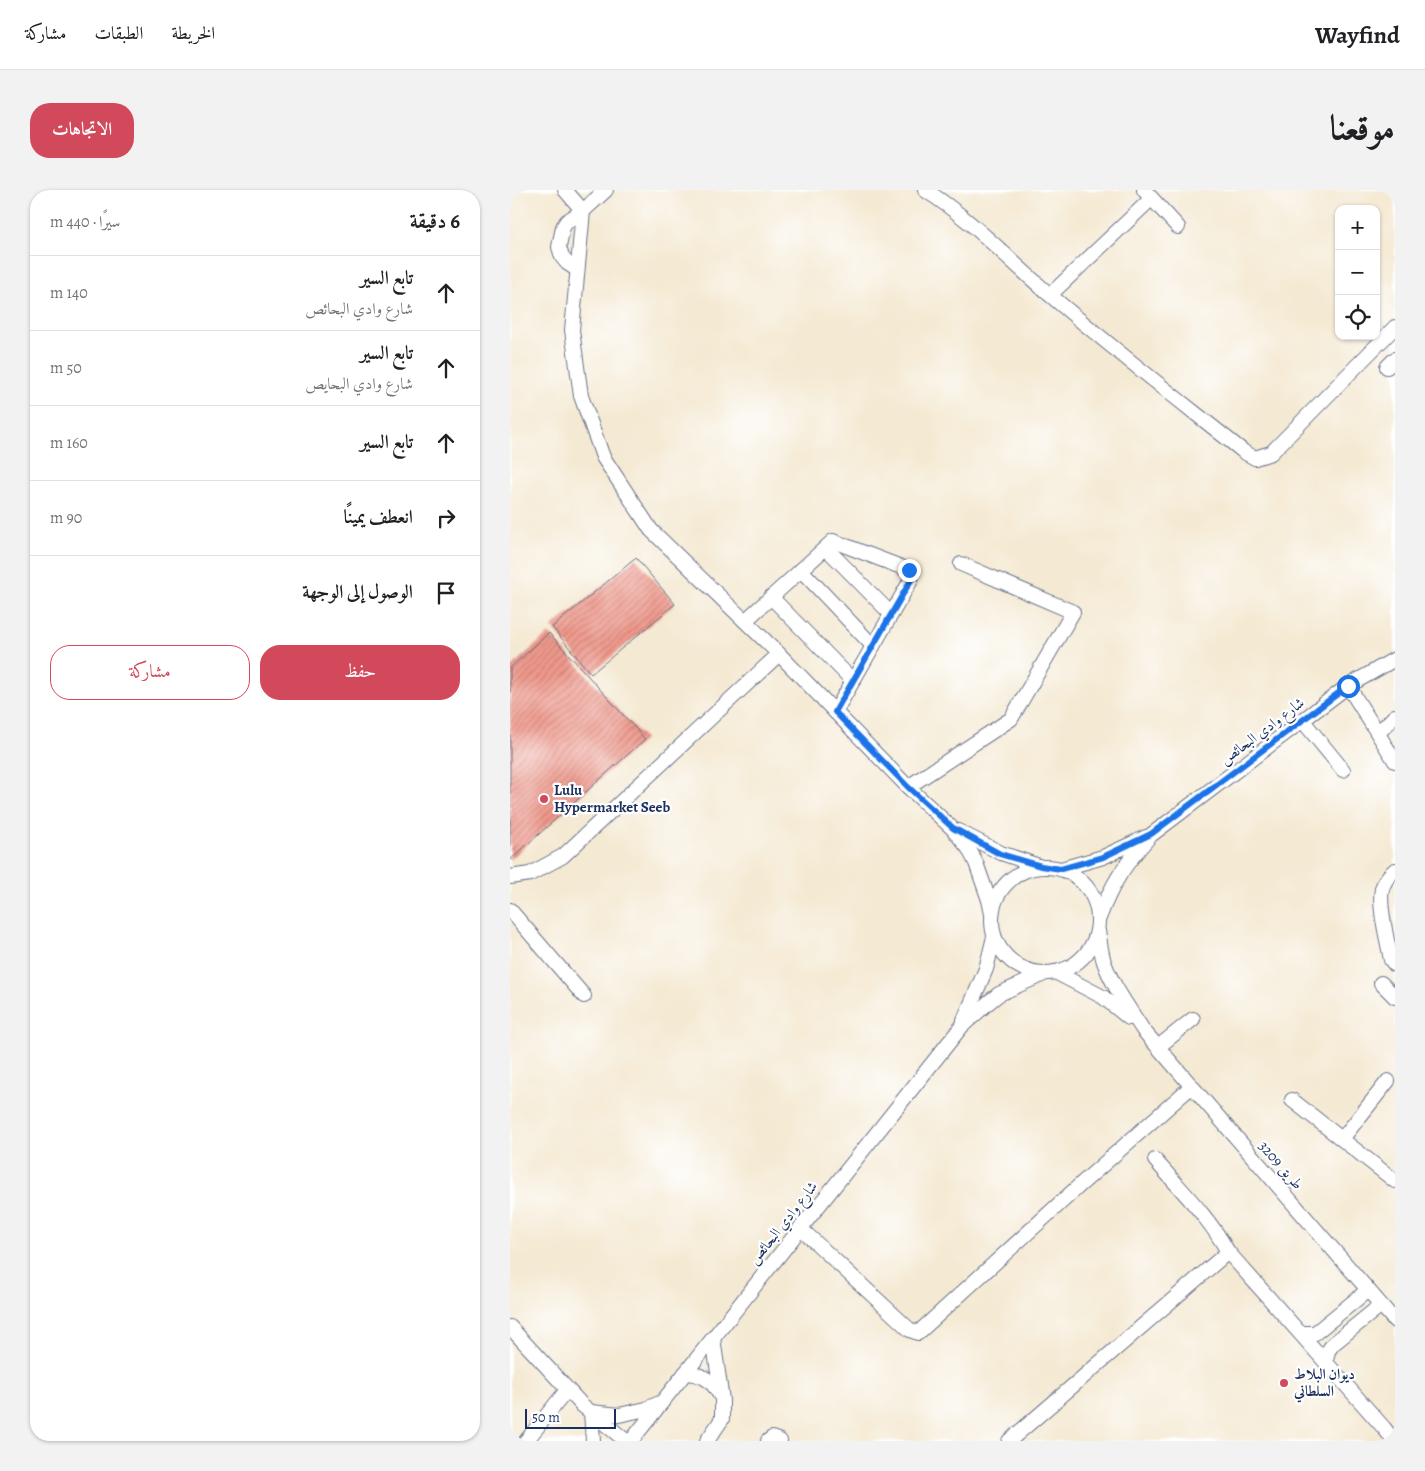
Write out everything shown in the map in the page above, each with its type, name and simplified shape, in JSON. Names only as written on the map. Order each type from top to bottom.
[{"type":"street","points":[[565,190],[583,212],[576,269],[572,330],[580,396],[603,457],[651,530],[779,654],[908,787],[953,828],[976,862],[989,900],[994,937],[986,970],[962,1026]]},
{"type":"street","points":[[576,269],[562,257],[559,247],[563,227],[567,221],[583,212],[606,190]]},
{"type":"street","points":[[925,190],[947,204],[1124,357],[1244,452],[1255,458],[1272,453],[1395,328]]},
{"type":"street","points":[[1050,295],[1148,194],[1178,227]]},
{"type":"street","points":[[744,621],[833,541],[909,570],[911,580],[835,712]]},
{"type":"street","points":[[826,548],[891,614]]},
{"type":"street","points":[[908,787],[1011,719],[1073,612],[961,564]]},
{"type":"street","points":[[801,570],[873,646]]},
{"type":"street","points":[[771,597],[852,681]]},
{"type":"street","points":[[510,876],[530,874],[563,856],[779,654]]},
{"type":"street","name":"شارع وادي البحائص","points":[[1151,834],[1348,686],[1395,659]]},
{"type":"street","points":[[1348,686],[1395,761]]},
{"type":"street","points":[[1378,733],[1395,716]]},
{"type":"street","points":[[1303,721],[1343,770]]},
{"type":"street","points":[[953,828],[1000,854],[1041,866],[1061,869],[1073,874],[1088,888],[1097,905],[1098,925],[1104,960],[1109,976],[1143,1030]]},
{"type":"street","points":[[1061,869],[1103,857],[1151,834]]},
{"type":"street","points":[[962,1026],[999,994],[1050,973],[1065,970],[1083,958],[1092,946],[1116,877],[1151,834]]},
{"type":"street","points":[[992,914],[994,902],[1007,881],[1023,871],[1041,866]]},
{"type":"street","points":[[1395,870],[1384,882],[1381,900],[1391,960],[1395,965]]},
{"type":"street","points":[[510,910],[584,996]]},
{"type":"street","points":[[994,937],[1006,956],[1014,963],[1029,970],[1050,973],[1103,997],[1143,1030]]},
{"type":"street","points":[[1381,983],[1395,997]]},
{"type":"street","points":[[1158,1047],[1193,1019]]},
{"type":"street","name":"شارع وادي البحائص","points":[[631,1441],[962,1026]]},
{"type":"street","name":"طريق 3209","points":[[1143,1030],[1395,1321]]},
{"type":"street","points":[[1342,1139],[1388,1081]]},
{"type":"street","points":[[800,1228],[910,1330],[918,1333],[1192,1086]]},
{"type":"street","points":[[1292,1100],[1342,1139],[1393,1175]]},
{"type":"street","points":[[1155,1160],[1208,1220],[1228,1252],[1326,1361],[1384,1428],[1392,1438],[1392,1441]]},
{"type":"street","points":[[1009,1441],[1228,1252]]},
{"type":"street","points":[[1301,1333],[1315,1333],[1368,1290]]},
{"type":"street","points":[[1326,1361],[1328,1351],[1333,1344],[1381,1305]]},
{"type":"street","points":[[510,1327],[567,1390],[626,1441]]},
{"type":"street","points":[[707,1441],[722,1419],[722,1400],[714,1338]]},
{"type":"street","points":[[685,1373],[706,1377],[715,1387],[722,1400]]},
{"type":"street","points":[[526,1441],[567,1390]]},
{"type":"street","points":[[591,1412],[619,1415],[646,1409],[662,1402]]},
{"type":"street","points":[[591,1412],[593,1441]]},
{"type":"street","points":[[768,1441],[772,1438],[780,1441]]},
{"type":"building","points":[[636,558],[675,604],[591,674],[552,627]]},
{"type":"building","name":"Lulu Hypermarket Seeb","points":[[549,633],[645,739],[510,860],[510,668]]},
{"type":"place","name":"Lulu Hypermarket Seeb","points":[[544,799]]},
{"type":"place","name":"ديوان البلاط السلطاني","points":[[1284,1383]]},
{"type":"route","points":[[909,570],[911,580],[835,712],[908,787],[953,828],[1000,854],[1041,866],[1061,869],[1087,862],[1103,857],[1151,834],[1348,686]]}]
